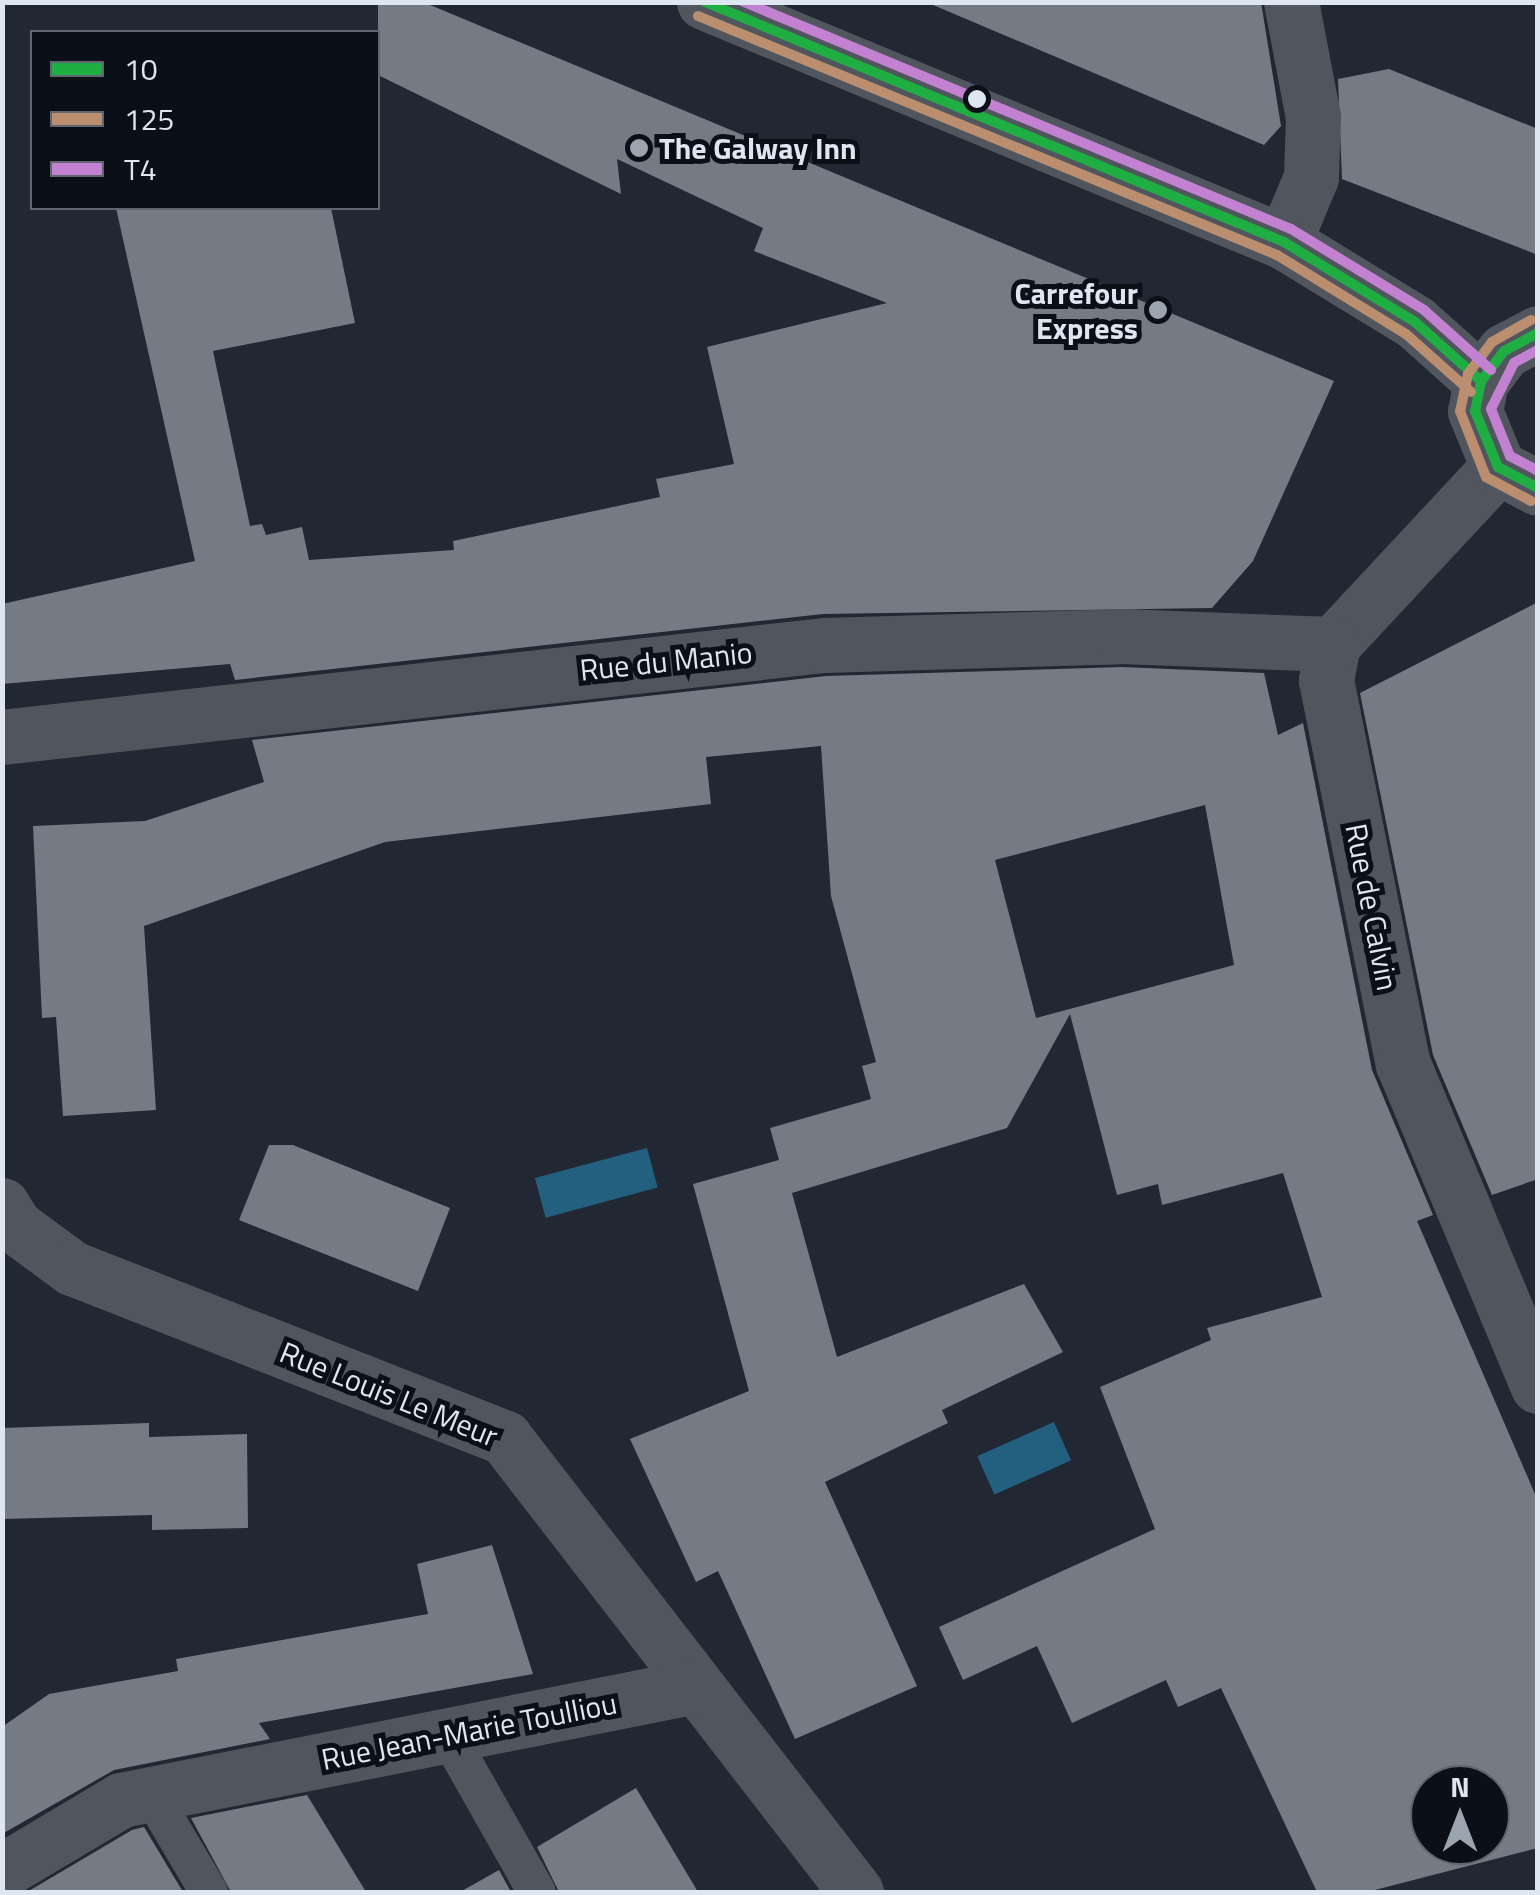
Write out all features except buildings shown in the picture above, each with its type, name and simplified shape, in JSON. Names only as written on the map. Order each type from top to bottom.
[{"type":"street","points":[[704,2],[1284,242],[1416,322],[1481,381]]},
{"type":"street","points":[[1284,242],[1311,178],[1313,117],[1291,2]]},
{"type":"street","points":[[1334,644],[1518,478],[1476,411],[1481,381],[1504,351],[1538,333]]},
{"type":"street","name":"Rue du Manio","points":[[2,737],[824,645],[1122,636],[1334,644]]},
{"type":"street","name":"Rue de Calvin","points":[[1334,644],[1326,680],[1403,1064],[1538,1386]]},
{"type":"street","name":"Rue Louis Le Meur","points":[[2,1206],[15,1226],[72,1268],[505,1438],[696,1686]]},
{"type":"street","points":[[696,1686],[856,1892]]},
{"type":"street","name":"Rue Jean-Marie Toulliou","points":[[2,1871],[121,1800],[696,1686]]},
{"type":"lane","points":[[448,1735],[538,1892]]},
{"type":"lane","points":[[151,1794],[209,1892]]},
{"type":"water","points":[[647,1148],[658,1188],[546,1218],[535,1178]]},
{"type":"water","points":[[1054,1422],[1071,1460],[994,1495],[977,1456]]},
{"type":"transit line","name":"10","points":[[705,2],[1284,242],[1415,322],[1481,381]]},
{"type":"transit line","name":"T4","points":[[744,2],[1291,229],[1424,310],[1491,370]]},
{"type":"transit line","name":"125","points":[[698,16],[1277,255],[1406,334],[1471,392]]},
{"type":"transit line","name":"125","points":[[1531,320],[1492,342],[1468,374],[1460,411],[1486,477],[1531,501]]},
{"type":"transit line","name":"10","points":[[1538,333],[1504,351],[1481,381],[1475,411],[1498,467],[1538,488]]},
{"type":"transit line","name":"T4","points":[[1538,350],[1514,363],[1491,409],[1510,456],[1538,471]]},
{"type":"place","name":"The Galway Inn","points":[[639,148]]},
{"type":"place","name":"Carrefour Express","points":[[1158,310]]}]
